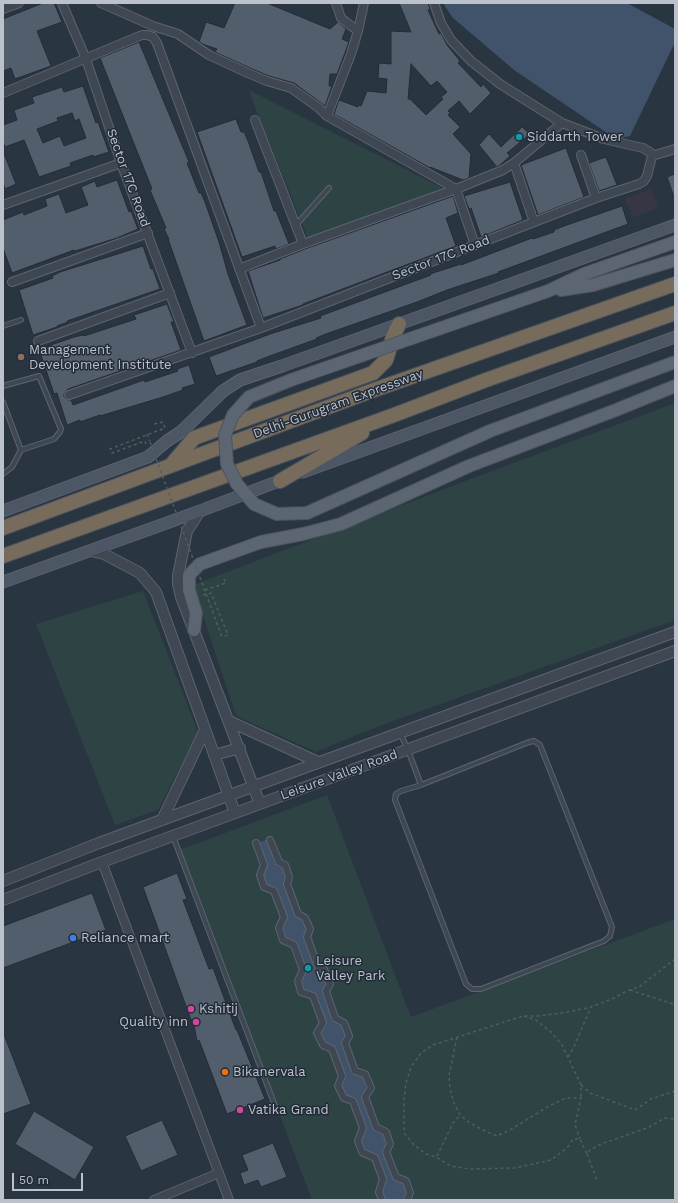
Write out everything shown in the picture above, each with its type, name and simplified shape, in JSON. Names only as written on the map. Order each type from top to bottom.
[{"type":"highway","name":"Delhi-Gurugram Expressway","points":[[3,528],[374,390],[675,284]]},
{"type":"highway","points":[[3,556],[394,415],[486,380],[675,313]]},
{"type":"highway","points":[[170,466],[194,438],[374,373],[386,360],[393,337],[399,324]]},
{"type":"highway","points":[[280,481],[394,415]]},
{"type":"highway","points":[[3,517],[70,503]]},
{"type":"main road","points":[[3,511],[148,457],[182,431],[223,391],[240,380],[675,226]]},
{"type":"main road","points":[[675,242],[584,274],[548,291],[249,396],[232,415],[225,435],[227,464],[237,484],[254,504],[277,514],[307,513],[490,431],[675,362]]},
{"type":"main road","points":[[548,291],[592,285],[675,260]]},
{"type":"main road","points":[[3,582],[675,337]]},
{"type":"main road","points":[[194,630],[196,614],[189,590],[189,575],[200,564],[260,542],[303,534],[341,524],[469,466],[675,386]]},
{"type":"street","points":[[3,9],[19,3]]},
{"type":"street","name":"Sector 17C Road","points":[[62,3],[86,59],[121,163],[192,353]]},
{"type":"street","points":[[102,3],[153,26],[178,34],[208,55],[248,73],[267,81],[291,88],[319,108],[327,116],[456,189],[475,245]]},
{"type":"street","points":[[336,3],[341,18],[358,31]]},
{"type":"street","points":[[327,116],[351,54],[364,3]]},
{"type":"street","points":[[434,3],[441,23],[451,40],[471,61],[500,84],[562,123],[604,139],[642,148],[651,153],[652,156],[675,149]]},
{"type":"street","points":[[3,93],[142,34],[147,34],[153,37],[157,43],[261,328]]},
{"type":"street","points":[[255,120],[303,244]]},
{"type":"street","points":[[239,269],[303,244],[456,189],[503,170],[514,163],[562,123]]},
{"type":"street","points":[[581,156],[596,198]]},
{"type":"street","name":"Sector 17C Road","points":[[69,395],[261,328],[596,198],[639,184],[644,180],[649,171],[652,156]]},
{"type":"street","points":[[3,204],[121,163]]},
{"type":"street","points":[[514,163],[534,222]]},
{"type":"street","points":[[12,282],[148,234]]},
{"type":"street","points":[[38,341],[170,293]]},
{"type":"street","points":[[200,511],[187,531],[178,576],[178,584],[181,597],[230,721],[260,804]]},
{"type":"street","points":[[90,551],[104,554],[140,573],[156,592],[235,813]]},
{"type":"street","name":"Leisure Valley Road","points":[[3,881],[99,842],[675,632]]},
{"type":"street","name":"Leisure Valley Road","points":[[3,900],[675,650]]},
{"type":"street","points":[[230,721],[318,762]]},
{"type":"street","points":[[162,820],[205,730]]},
{"type":"street","points":[[214,755],[240,748]]},
{"type":"street","points":[[270,840],[279,862],[285,865],[289,877],[287,884],[298,914],[305,918],[310,929],[307,937],[318,967],[324,969],[330,984],[326,991],[335,1018],[344,1023],[349,1036],[344,1043],[355,1071],[365,1074],[371,1088],[365,1097],[376,1127],[386,1132],[390,1144],[386,1152],[396,1177],[406,1181],[410,1193],[407,1200]]},
{"type":"street","points":[[256,843],[264,865],[260,875],[264,887],[274,891],[284,917],[279,928],[283,940],[294,945],[304,970],[298,981],[301,992],[313,996],[323,1023],[318,1033],[323,1045],[332,1049],[342,1076],[338,1086],[344,1098],[353,1101],[363,1128],[358,1141],[362,1152],[375,1158],[383,1179],[379,1192],[382,1200]]},
{"type":"street","points":[[102,862],[229,1200]]},
{"type":"street","points":[[154,1200],[219,1173]]},
{"type":"lane","points":[[296,226],[329,188]]},
{"type":"lane","points":[[3,326],[21,320]]},
{"type":"lane","points":[[3,386],[39,376],[61,429],[58,436],[54,439],[21,450],[12,467],[3,474]]},
{"type":"lane","points":[[3,402],[21,450]]},
{"type":"lane","points":[[400,732],[421,784]]},
{"type":"lane","points":[[534,741],[540,745],[612,927],[610,936],[604,941],[481,989],[472,989],[466,984],[395,800],[396,794],[421,784],[529,742],[534,741]]},
{"type":"lane","points":[[173,836],[277,1111]]},
{"type":"path","points":[[146,444],[145,441],[112,453],[110,448],[165,428],[163,422],[154,424]]},
{"type":"path","points":[[147,434],[205,590],[207,597],[222,637],[228,635],[211,593],[207,594],[203,595]]},
{"type":"path","points":[[205,590],[226,583],[224,579]]},
{"type":"path","points":[[580,1139],[573,1139],[567,1148],[551,1160],[515,1168],[470,1169],[452,1166],[436,1157],[426,1154],[414,1145],[404,1133],[404,1099],[406,1083],[411,1067],[421,1053],[433,1045],[523,1016],[539,1016],[568,1012],[591,1007],[612,999],[629,990],[639,987],[675,959]]},
{"type":"path","points":[[629,990],[673,1004],[675,1008]]},
{"type":"path","points":[[568,1057],[591,1007]]},
{"type":"path","points":[[523,1016],[536,1020],[551,1032],[562,1045],[581,1085],[582,1098],[576,1125],[580,1139],[597,1180]]},
{"type":"path","points":[[457,1037],[449,1076],[450,1089],[454,1103],[460,1115],[470,1123],[483,1130],[497,1136],[566,1098],[582,1098]]},
{"type":"path","points":[[581,1085],[590,1093],[634,1110],[650,1099],[675,1091]]},
{"type":"path","points":[[436,1157],[453,1123],[460,1115]]},
{"type":"path","points":[[587,1154],[590,1150],[602,1144],[647,1128],[665,1118],[675,1119]]},
{"type":"shaded area","points":[[443,3],[627,3],[675,29],[675,42],[630,136],[616,139],[514,70],[452,17]]},
{"type":"shaded area","points":[[651,189],[658,208],[633,218],[625,199]]},
{"type":"shaded area","points":[[269,839],[279,862],[285,865],[287,884],[298,914],[310,929],[307,937],[318,967],[324,969],[330,984],[326,991],[335,1018],[344,1023],[349,1036],[345,1043],[355,1071],[365,1074],[371,1088],[365,1097],[376,1127],[386,1132],[390,1144],[386,1152],[396,1177],[406,1181],[410,1193],[407,1200],[382,1200],[379,1192],[383,1179],[375,1158],[362,1152],[358,1141],[363,1128],[353,1101],[344,1098],[338,1086],[342,1076],[332,1049],[323,1045],[317,1033],[323,1023],[313,996],[301,992],[298,981],[303,970],[294,945],[283,940],[279,928],[284,917],[274,891],[264,887],[260,875],[264,865],[257,843]]},
{"type":"green space","points":[[249,90],[447,190],[309,241]]},
{"type":"green space","points":[[675,403],[675,620],[371,729],[316,752],[236,716],[193,585]]},
{"type":"green space","points":[[143,591],[198,732],[158,810],[115,825],[36,624]]},
{"type":"green space","name":"Leisure Valley Park","points":[[327,795],[411,1017],[675,919],[675,1200],[312,1200],[179,850]]},
{"type":"building","points":[[43,3],[54,3],[62,22],[37,31],[51,66],[15,79],[11,68],[3,71],[3,19]]},
{"type":"building","points":[[235,3],[267,3],[330,29],[338,22],[346,29],[342,39],[349,42],[337,74],[330,74],[329,86],[332,86],[325,106],[294,83],[269,76],[250,68],[215,52],[217,49],[199,42],[206,22],[224,28]]},
{"type":"building","points":[[399,3],[428,3],[430,9],[428,10],[439,34],[441,33],[447,45],[460,61],[458,63],[481,87],[483,84],[491,93],[470,114],[459,101],[448,111],[450,113],[448,115],[460,127],[453,134],[471,154],[469,178],[463,180],[430,168],[334,114],[339,100],[358,107],[359,105],[361,106],[367,91],[386,93],[387,79],[378,78],[379,63],[391,64],[391,31],[411,32]],"holes":[[[411,64],[431,86],[437,81],[447,92],[441,97],[443,99],[426,115],[410,99],[408,99]]]},
{"type":"building","points":[[139,42],[189,162],[187,163],[199,193],[201,193],[205,202],[228,274],[247,325],[204,341],[169,239],[164,229],[166,228],[150,190],[152,189],[100,58]]},
{"type":"building","points":[[83,86],[96,123],[98,122],[109,152],[93,157],[93,155],[70,163],[71,166],[39,177],[24,140],[5,147],[3,141],[3,125],[17,120],[14,110],[34,103],[32,97],[62,87],[64,92]],"holes":[[[72,113],[75,121],[79,119],[86,138],[64,146],[60,136],[43,143],[37,129],[58,121],[57,118]]]},
{"type":"building","points":[[236,119],[241,132],[244,132],[248,141],[259,172],[261,172],[274,211],[276,211],[289,244],[276,249],[275,246],[242,257],[197,132]]},
{"type":"building","points":[[522,127],[530,134],[507,153],[510,156],[497,167],[479,145],[489,134],[501,147]]},
{"type":"building","points":[[566,148],[584,197],[538,215],[521,165]]},
{"type":"building","points":[[3,151],[16,184],[5,189],[3,183]]},
{"type":"building","points":[[606,157],[617,185],[599,191],[589,163]]},
{"type":"building","points":[[675,174],[675,197],[674,197],[667,177]]},
{"type":"building","points":[[117,180],[129,212],[131,211],[138,229],[117,238],[75,251],[74,250],[12,273],[3,248],[3,220],[23,212],[24,215],[47,206],[45,199],[59,194],[66,213],[88,205],[81,187],[95,181],[97,187]]},
{"type":"building","points":[[510,182],[523,220],[481,237],[471,208],[469,209],[464,196]]},
{"type":"building","points":[[453,196],[458,213],[446,218],[456,246],[303,305],[263,318],[248,271]]},
{"type":"building","points":[[622,206],[628,224],[498,272],[499,273],[447,290],[326,334],[316,338],[317,339],[257,362],[216,376],[209,357],[270,334],[321,318],[320,316],[431,275],[430,274],[461,265]]},
{"type":"building","points":[[143,246],[160,289],[67,321],[68,322],[57,327],[33,335],[19,290],[53,278],[52,276],[60,272]]},
{"type":"building","points":[[167,304],[174,322],[171,322],[181,350],[68,389],[64,394],[64,397],[71,400],[73,405],[144,380],[145,382],[178,371],[177,369],[189,365],[195,384],[163,397],[67,425],[57,393],[54,394],[39,349],[136,319],[134,315]]},
{"type":"building","points":[[177,873],[187,899],[183,900],[209,969],[213,968],[236,1030],[265,1099],[227,1114],[199,1040],[197,1041],[193,1020],[191,1020],[143,887]]},
{"type":"building","points":[[92,893],[106,930],[3,968],[3,926]]},
{"type":"building","points":[[3,1032],[31,1104],[3,1114]]},
{"type":"building","points":[[34,1111],[94,1147],[75,1180],[15,1144]]},
{"type":"building","points":[[162,1120],[178,1155],[141,1171],[125,1136]]},
{"type":"building","points":[[273,1143],[287,1177],[261,1187],[258,1180],[244,1185],[240,1173],[248,1170],[242,1155]]},
{"type":"place","name":"Siddarth Tower","points":[[519,137]]},
{"type":"place","name":"Management Development Institute","points":[[21,357]]},
{"type":"place","name":"Reliance mart","points":[[73,938]]},
{"type":"place","name":"Leisure Valley Park","points":[[308,968]]},
{"type":"place","name":"Kshitij","points":[[191,1009]]},
{"type":"place","name":"Quality inn","points":[[196,1022]]},
{"type":"place","name":"Bikanervala","points":[[225,1072]]},
{"type":"place","name":"Vatika Grand","points":[[240,1110]]}]
